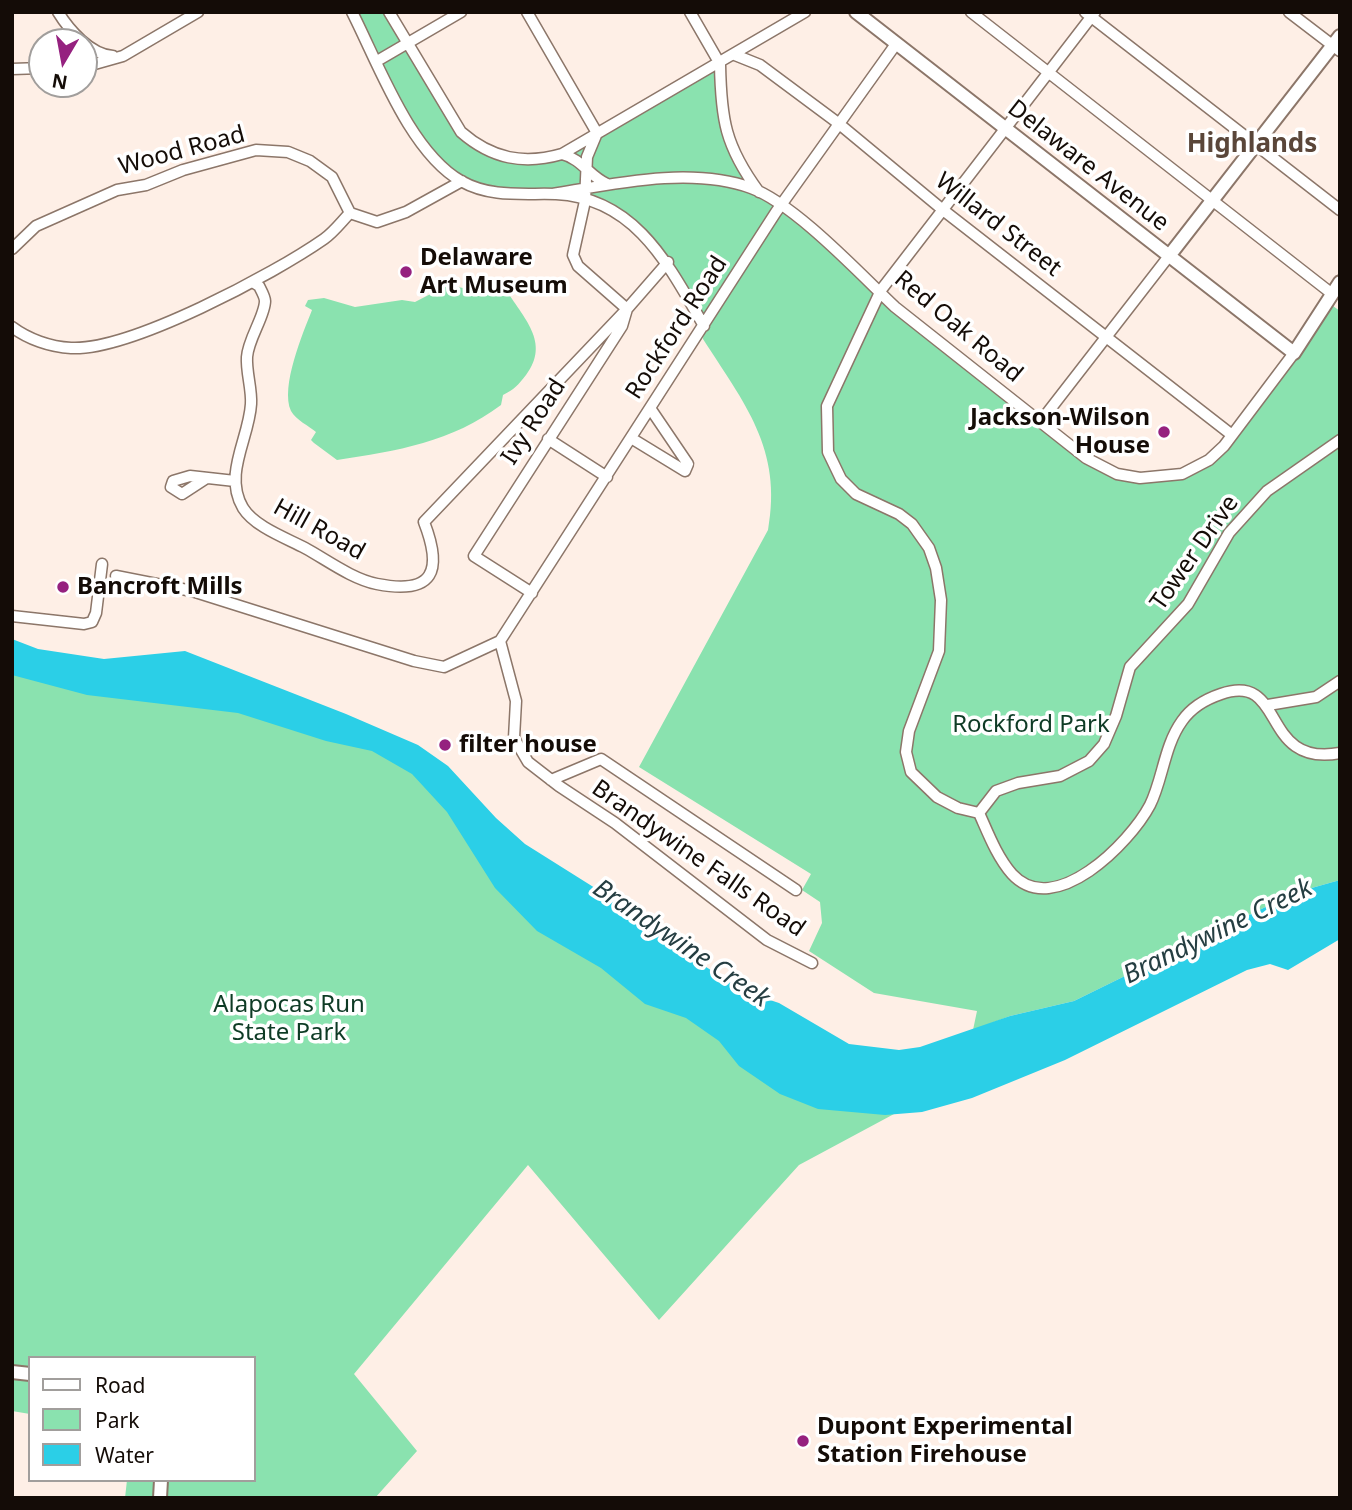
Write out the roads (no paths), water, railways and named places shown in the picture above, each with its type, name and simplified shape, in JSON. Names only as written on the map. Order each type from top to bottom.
[{"type":"street","points":[[58,12],[67,25],[103,55],[123,56]]},
{"type":"street","points":[[98,63],[123,56],[198,12]]},
{"type":"street","points":[[352,12],[428,152],[462,181],[496,193],[553,194],[585,201],[632,224],[668,262],[704,326]]},
{"type":"street","points":[[389,12],[455,124],[479,147],[500,156],[530,160],[562,154],[805,12]]},
{"type":"street","points":[[377,61],[461,12]]},
{"type":"street","points":[[527,12],[597,133],[586,167],[585,201],[573,255],[578,266],[627,309],[668,262]]},
{"type":"street","points":[[690,12],[720,64]]},
{"type":"street","name":"Delaware Avenue","points":[[856,12],[1294,353]]},
{"type":"street","points":[[971,12],[1336,296]]},
{"type":"street","points":[[1041,421],[1211,201],[1337,44],[1289,12]]},
{"type":"street","points":[[1340,210],[1091,14],[881,290],[872,314],[830,398],[825,427],[828,452],[835,471],[848,488],[866,500],[900,514],[918,531],[929,548],[941,600],[939,651],[909,731],[908,762],[911,772],[928,790],[958,808],[979,813],[993,845],[1013,875],[1037,889],[1077,881],[1138,825],[1151,804],[1167,750],[1181,721],[1190,712],[1223,693],[1244,692],[1268,705],[1286,741],[1303,752],[1322,755],[1340,753]]},
{"type":"street","name":"Rockford Road","points":[[500,641],[781,205],[896,44]]},
{"type":"street","name":"Willard Street","points":[[735,55],[760,65],[838,123],[943,210],[1108,335],[1232,435]]},
{"type":"street","name":"Red Oak Road","points":[[720,64],[720,96],[726,136],[735,157],[760,192]]},
{"type":"street","name":"Wood Road","points":[[12,249],[36,226],[117,190],[146,185],[183,170],[256,150],[288,152],[310,161],[332,177],[351,213]]},
{"type":"street","points":[[562,154],[578,159],[607,184]]},
{"type":"street","name":"Red Oak Road","points":[[553,194],[607,184],[690,179],[730,183],[760,192],[781,205],[881,290],[895,307],[1095,463],[1117,474],[1161,478],[1192,470],[1217,453],[1294,353]]},
{"type":"street","points":[[12,327],[26,338],[71,348],[94,346],[191,312],[254,283],[325,238],[351,213],[377,222],[406,212],[462,181]]},
{"type":"street","points":[[1294,353],[1336,296],[1340,282]]},
{"type":"street","points":[[205,479],[235,481],[238,458],[250,419],[247,357],[265,302],[259,286],[254,283]]},
{"type":"street","name":"Ivy Road","points":[[532,593],[474,556],[622,326],[627,309]]},
{"type":"street","name":"Hill Road","points":[[235,481],[243,508],[268,528],[358,577],[376,584],[409,586],[422,582],[432,573],[435,556],[424,522],[627,309]]},
{"type":"street","points":[[631,438],[685,471],[688,464],[650,408]]},
{"type":"street","points":[[548,439],[607,477]]},
{"type":"street","name":"Tower Drive","points":[[979,813],[996,791],[1018,783],[1060,776],[1088,761],[1104,744],[1116,716],[1130,667],[1188,604],[1229,533],[1267,491],[1340,440]]},
{"type":"street","points":[[12,615],[84,624],[92,622],[96,613],[102,564]]},
{"type":"street","points":[[116,576],[192,591],[414,662],[444,667],[500,641]]},
{"type":"street","name":"Brandywine Falls Road","points":[[500,641],[516,701],[514,738],[528,762],[615,823],[768,940],[812,963]]},
{"type":"street","points":[[1268,705],[1316,697],[1340,681]]},
{"type":"street","points":[[551,780],[601,759],[796,890]]},
{"type":"water","name":"Brandywine Creek","points":[[12,639],[38,649],[104,659],[185,651],[418,745],[448,766],[496,818],[525,844],[630,910],[666,942],[746,992],[779,1003],[849,1044],[899,1050],[920,1047],[1010,1016],[1074,1001],[1294,893],[1340,880],[1340,939],[1288,970],[1270,964],[1247,970],[1065,1060],[972,1098],[922,1112],[885,1115],[818,1109],[780,1094],[739,1066],[719,1041],[686,1018],[645,1004],[601,968],[537,931],[495,888],[447,812],[412,774],[372,751],[326,741],[238,713],[87,695],[12,675]]},
{"type":"place","name":"Delaware Art Museum","points":[[406,272]]},
{"type":"place","name":"Jackson-Wilson House","points":[[1164,432]]},
{"type":"place","name":"Bancroft Mills","points":[[63,587]]},
{"type":"place","name":"filter house","points":[[445,745]]},
{"type":"place","name":"Dupont Experimental Station Firehouse","points":[[803,1441]]},
{"type":"district","name":"Highlands","points":[[1252,145]]},
{"type":"park label","name":"Rockford Park","points":[[1031,725]]},
{"type":"park label","name":"Alapocas Run State Park","points":[[289,1019]]}]
